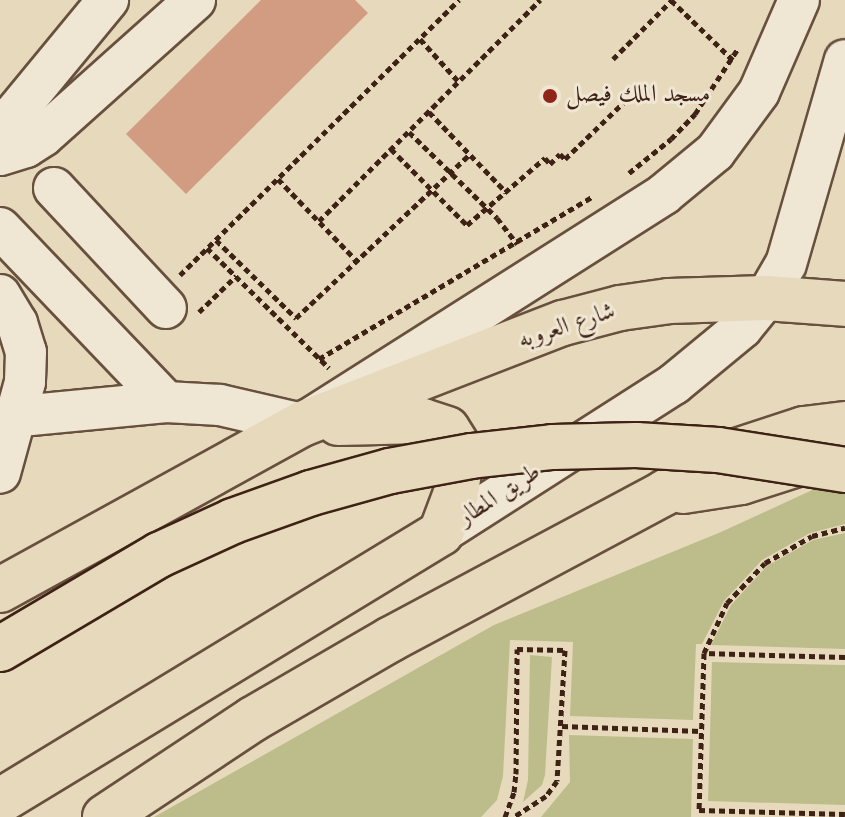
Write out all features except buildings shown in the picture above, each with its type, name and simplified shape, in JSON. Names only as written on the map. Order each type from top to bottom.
[{"type":"main road","name":"شارع العروبه","points":[[302,424],[592,316],[669,301],[766,298],[845,304]]},
{"type":"main road","points":[[0,590],[302,424],[423,421],[447,429],[459,448],[460,463],[456,493],[441,533]]},
{"type":"main road","points":[[105,817],[253,719],[363,655],[664,493],[731,453],[804,429],[845,424]]},
{"type":"main road","points":[[664,493],[753,478],[845,444]]},
{"type":"main road","points":[[0,649],[87,596],[184,544],[311,493],[390,471],[471,456],[553,447],[636,445],[718,450],[845,470]]},
{"type":"main road","name":"طريق المطار","points":[[0,801],[441,533]]},
{"type":"street","points":[[0,138],[14,114],[108,0]]},
{"type":"street","points":[[0,155],[26,147],[43,136],[195,0]]},
{"type":"street","points":[[8,417],[166,402],[220,405],[302,424],[664,194],[715,152],[759,92],[799,0]]},
{"type":"street","points":[[73,40],[108,79]]},
{"type":"street","name":"طريق المطار","points":[[441,533],[674,384],[742,328],[766,298],[786,264],[801,222],[845,60]]},
{"type":"street","points":[[54,188],[161,303]]},
{"type":"street","points":[[0,228],[166,402]]},
{"type":"street","points":[[72,303],[119,258]]},
{"type":"street","points":[[0,295],[17,323],[26,352],[25,382],[8,417],[0,473]]},
{"type":"path","points":[[161,303],[207,248],[459,0]]},
{"type":"path","points":[[319,221],[540,0]]},
{"type":"path","points":[[613,59],[671,0],[733,60]]},
{"type":"path","points":[[420,39],[459,82]]},
{"type":"path","points":[[626,175],[671,139],[695,114],[733,60],[739,46]]},
{"type":"path","points":[[391,149],[467,225],[545,158],[550,164],[560,154],[565,159],[623,103]]},
{"type":"path","points":[[429,112],[506,192]]},
{"type":"path","points":[[409,132],[487,208],[538,274]]},
{"type":"path","points":[[216,240],[296,318],[470,154]]},
{"type":"path","points":[[278,179],[357,261]]},
{"type":"path","points":[[319,359],[604,189]]},
{"type":"path","points":[[207,248],[352,392]]},
{"type":"path","points":[[845,528],[812,536],[765,563],[727,603],[704,653],[699,810],[845,814]]},
{"type":"path","points":[[505,817],[514,792],[516,774],[517,649],[565,650],[559,771],[552,789],[514,817]]},
{"type":"path","points":[[704,653],[845,657]]},
{"type":"path","points":[[562,726],[701,731]]},
{"type":"green space","points":[[845,475],[845,524],[810,533],[762,560],[724,601],[702,644],[696,644],[693,720],[570,716],[573,642],[510,640],[503,776],[497,800],[481,817],[154,817],[494,625],[721,532]]},
{"type":"green space","points":[[845,533],[845,649],[711,645],[731,605],[767,566],[813,540]]},
{"type":"green space","points":[[530,655],[552,657],[545,775],[542,785],[523,802],[528,780]]},
{"type":"green space","points":[[712,662],[845,665],[845,805],[708,801]]},
{"type":"green space","points":[[569,735],[693,739],[691,817],[541,817],[570,782]]},
{"type":"place","name":"مسجد الملك فيصل","points":[[550,96]]}]
